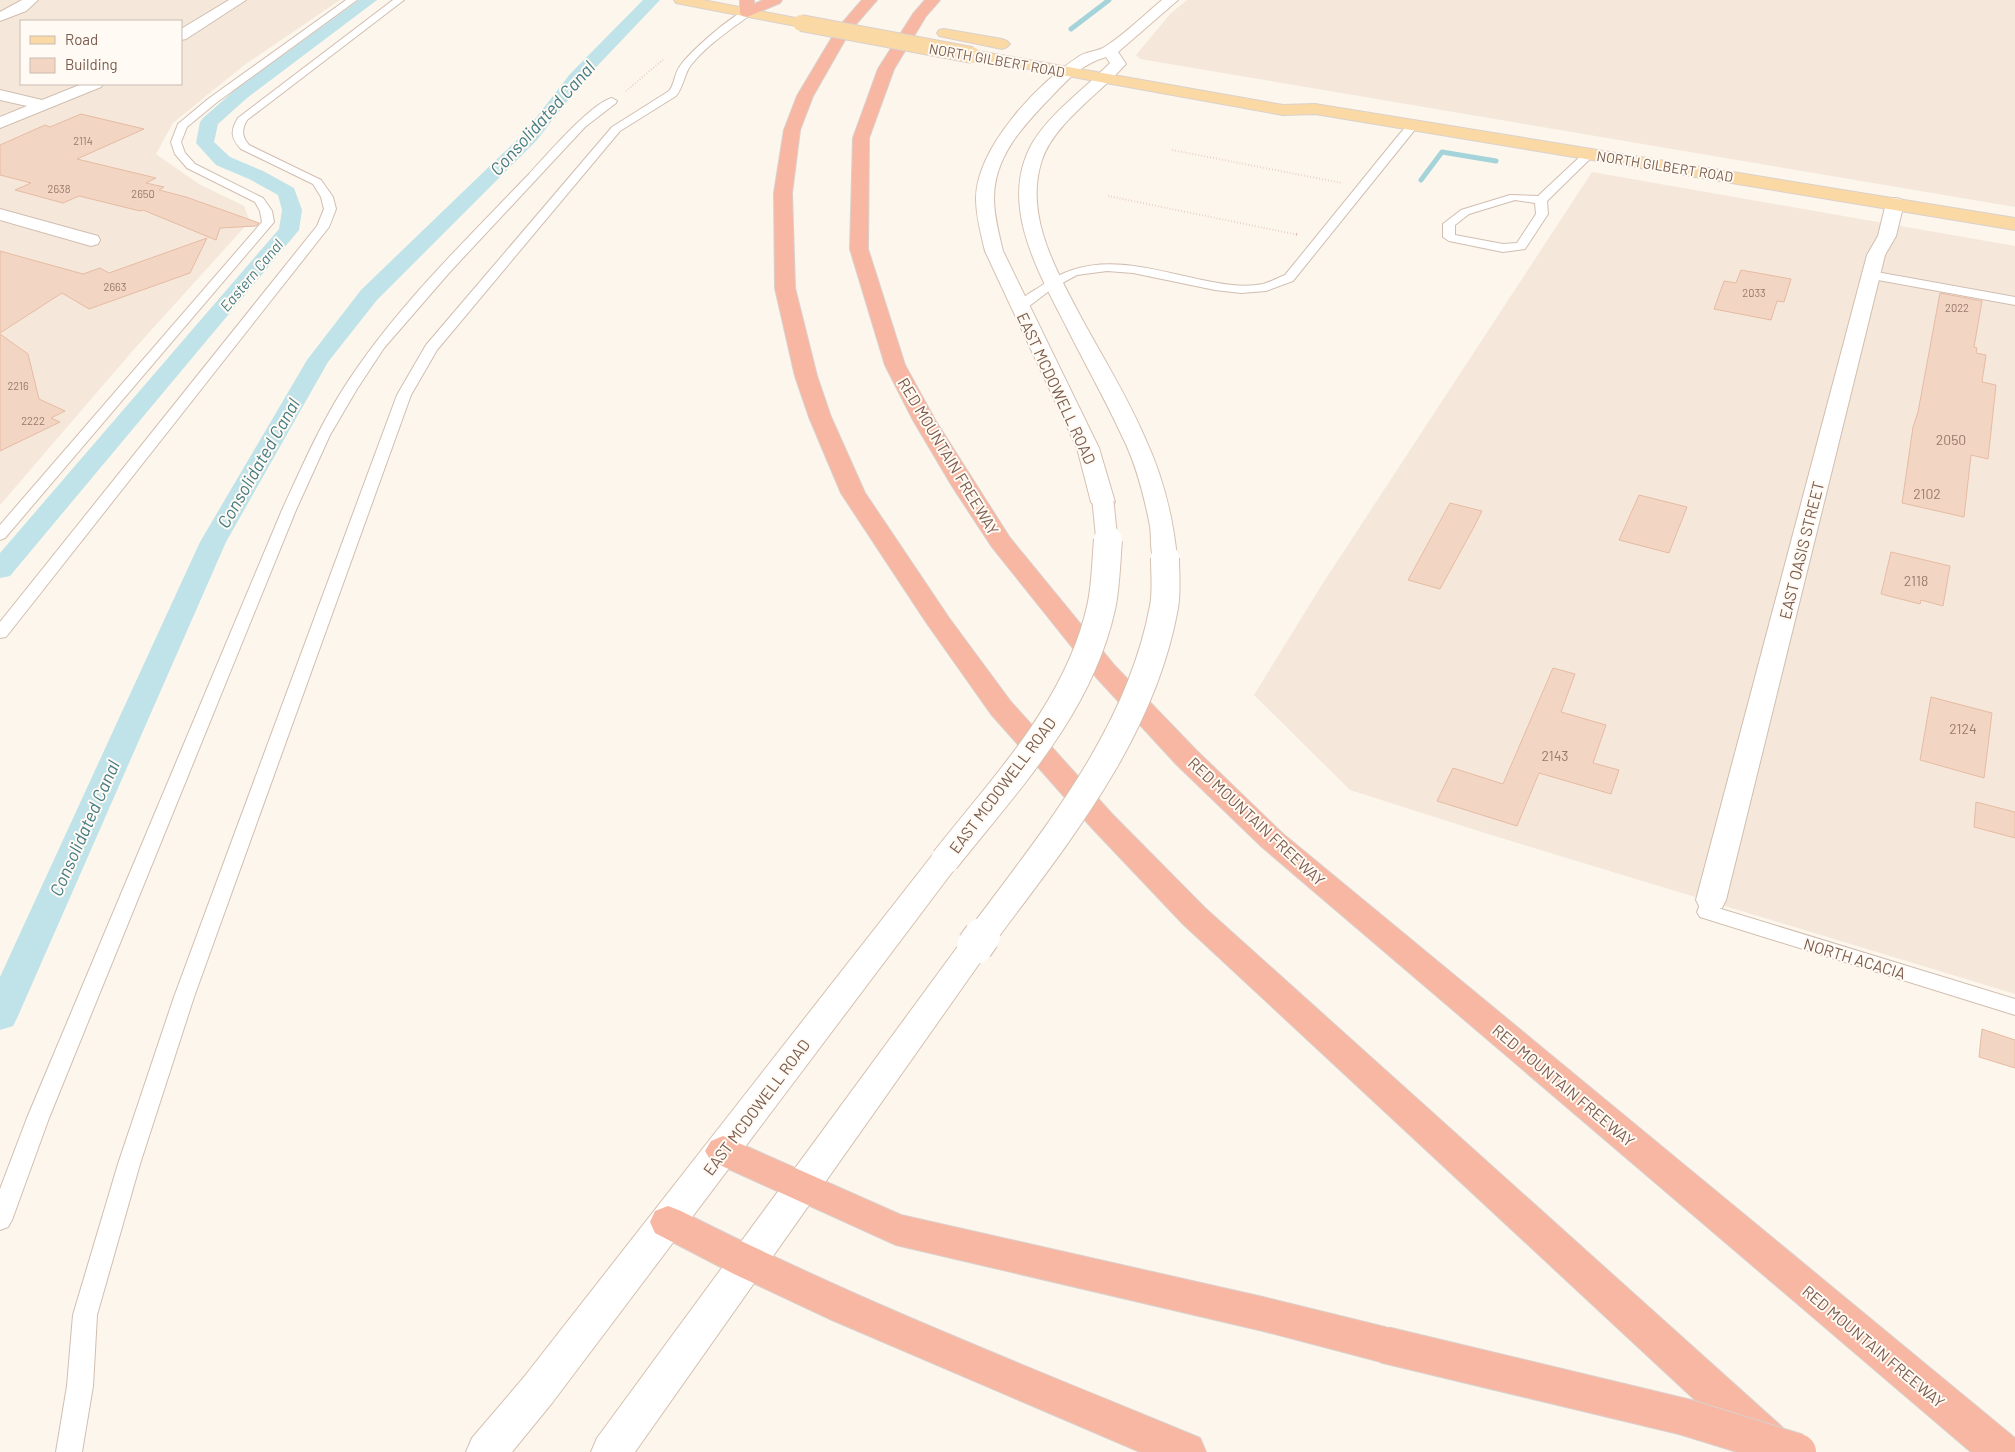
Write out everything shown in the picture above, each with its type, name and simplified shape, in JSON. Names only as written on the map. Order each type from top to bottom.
[{"type":"highway","points":[[747,6],[770,0]]},
{"type":"highway","name":"RED MOUNTAIN FREEWAY","points":[[933,0],[920,14],[886,69],[861,138],[859,249],[895,365],[929,428],[1001,542],[1105,671],[1186,757],[1272,840],[2001,1452]]},
{"type":"highway","points":[[871,10],[844,29],[805,96],[792,130],[783,193],[785,288],[806,376],[820,418],[853,493],[939,622],[1001,708],[1102,821],[1194,916],[1780,1452]]},
{"type":"highway","points":[[723,1151],[896,1230],[1263,1314],[1685,1416],[1798,1452]]},
{"type":"highway","points":[[668,1222],[747,1264],[845,1308],[1186,1452]]},
{"type":"main road","points":[[0,17],[21,8],[31,0]]},
{"type":"main road","points":[[182,35],[239,0]]},
{"type":"main road","name":"NORTH GILBERT ROAD","points":[[683,0],[747,6],[801,23],[1283,110],[1315,109],[2015,224]]},
{"type":"main road","points":[[770,0],[792,5]]},
{"type":"main road","points":[[611,1452],[1087,790],[1116,742],[1133,708],[1150,660],[1164,606],[1165,558],[1162,528],[1152,483],[1134,437],[1053,282],[1038,248],[1032,224],[1028,184],[1030,167],[1040,145],[1054,126],[1104,79],[1171,0]]},
{"type":"main road","points":[[837,13],[871,10]]},
{"type":"main road","name":"NORTH GILBERT ROAD","points":[[899,24],[1018,46]]},
{"type":"main road","name":"NORTH GILBERT ROAD","points":[[1066,55],[1120,61]]},
{"type":"main road","name":"EAST MCDOWELL ROAD","points":[[486,1452],[538,1390],[945,860],[1044,735],[1070,691],[1090,649],[1101,607],[1105,576],[1108,533],[1103,502],[1088,448],[994,251],[988,225],[985,196],[991,168],[1001,145],[1016,123],[1066,72],[1086,58]]},
{"type":"main road","points":[[0,123],[92,85]]},
{"type":"main road","name":"NORTH GILBERT ROAD","points":[[1284,94],[1294,96],[1315,109]]},
{"type":"main road","points":[[0,96],[42,105]]},
{"type":"main road","name":"EAST OASIS STREET","points":[[1711,900],[1876,255],[1887,236],[1895,203]]},
{"type":"main road","points":[[0,214],[91,240]]},
{"type":"lane","points":[[0,535],[268,222],[266,211],[259,200],[191,166],[180,154],[176,142],[182,126],[212,101],[352,0]]},
{"type":"lane","points":[[0,633],[323,227],[330,209],[327,196],[317,182],[245,147],[237,139],[236,128],[243,118],[399,0]]},
{"type":"lane","points":[[69,1452],[80,1386],[85,1315],[129,1164],[184,997],[404,395],[431,348],[616,129],[626,121],[655,105],[677,88],[684,69],[696,54],[747,6]]},
{"type":"lane","points":[[0,1220],[45,1099],[288,510],[323,434],[379,346],[452,263],[575,131],[612,101]]},
{"type":"lane","points":[[1020,307],[1053,282],[1081,270],[1133,268],[1230,289],[1253,290],[1290,277],[1412,125]]},
{"type":"lane","points":[[1541,200],[1589,154]]},
{"type":"lane","points":[[1514,197],[1541,200],[1542,214],[1521,246],[1503,248],[1449,237],[1449,224],[1465,212],[1514,197]]},
{"type":"lane","points":[[1871,274],[2015,301]]},
{"type":"lane","name":"NORTH ACACIA","points":[[1711,900],[1707,912],[2015,1007]]},
{"type":"path","points":[[612,101],[668,56]]},
{"type":"path","points":[[1172,150],[1363,186]]},
{"type":"path","points":[[1108,196],[1321,239]]},
{"type":"shaded area","points":[[0,0],[340,0],[243,66],[173,123],[156,154],[199,184],[244,206],[250,221],[136,347],[0,505]]},
{"type":"shaded area","points":[[1187,0],[2015,0],[2015,207],[1140,59],[1136,55],[1170,14]]},
{"type":"shaded area","points":[[1592,172],[2015,246],[2015,994],[1488,834],[1350,790],[1254,695],[1323,583]]},
{"type":"building","points":[[81,114],[144,129],[77,159],[156,178],[146,183],[164,187],[159,190],[186,197],[259,223],[256,226],[220,228],[216,240],[143,210],[140,211],[79,196],[63,203],[15,190],[31,183],[0,175],[0,145],[45,125],[50,127]]},
{"type":"building","points":[[207,238],[190,273],[89,309],[62,293],[0,333],[0,251],[83,274],[100,268],[109,273]]},
{"type":"building","points":[[1741,270],[1791,279],[1784,302],[1777,301],[1771,320],[1714,309],[1724,281],[1736,283]]},
{"type":"building","points":[[1940,293],[1982,301],[1974,347],[1977,348],[1976,353],[1986,355],[1982,382],[1996,385],[1988,459],[1971,455],[1964,517],[1902,503],[1913,427],[1918,412]]},
{"type":"building","points":[[0,334],[28,354],[39,399],[65,411],[51,418],[60,422],[0,451]]},
{"type":"building","points":[[1639,495],[1687,507],[1669,553],[1619,540]]},
{"type":"building","points":[[1450,503],[1482,511],[1440,589],[1408,580]]},
{"type":"building","points":[[1891,552],[1950,566],[1943,606],[1921,600],[1920,604],[1881,594]]},
{"type":"building","points":[[1553,668],[1575,674],[1561,712],[1606,725],[1593,763],[1619,770],[1611,794],[1539,773],[1517,826],[1437,801],[1453,768],[1503,784]]},
{"type":"building","points":[[1931,697],[1992,713],[1984,778],[1920,760]]},
{"type":"building","points":[[1976,802],[2015,812],[2015,838],[1974,827]]},
{"type":"building","points":[[1982,1029],[2015,1040],[2015,1068],[1979,1057]]},
{"type":"waterway","name":"Eastern Canal","points":[[0,570],[289,230],[292,210],[287,192],[256,175],[223,161],[205,143],[209,122],[241,94],[369,0]]},
{"type":"waterway","name":"Consolidated Canal","points":[[0,1016],[213,542],[318,360],[369,295],[531,136],[576,78],[652,0]]},
{"type":"waterway","points":[[1071,29],[1109,0]]},
{"type":"waterway","points":[[1421,180],[1442,152],[1496,161]]}]
